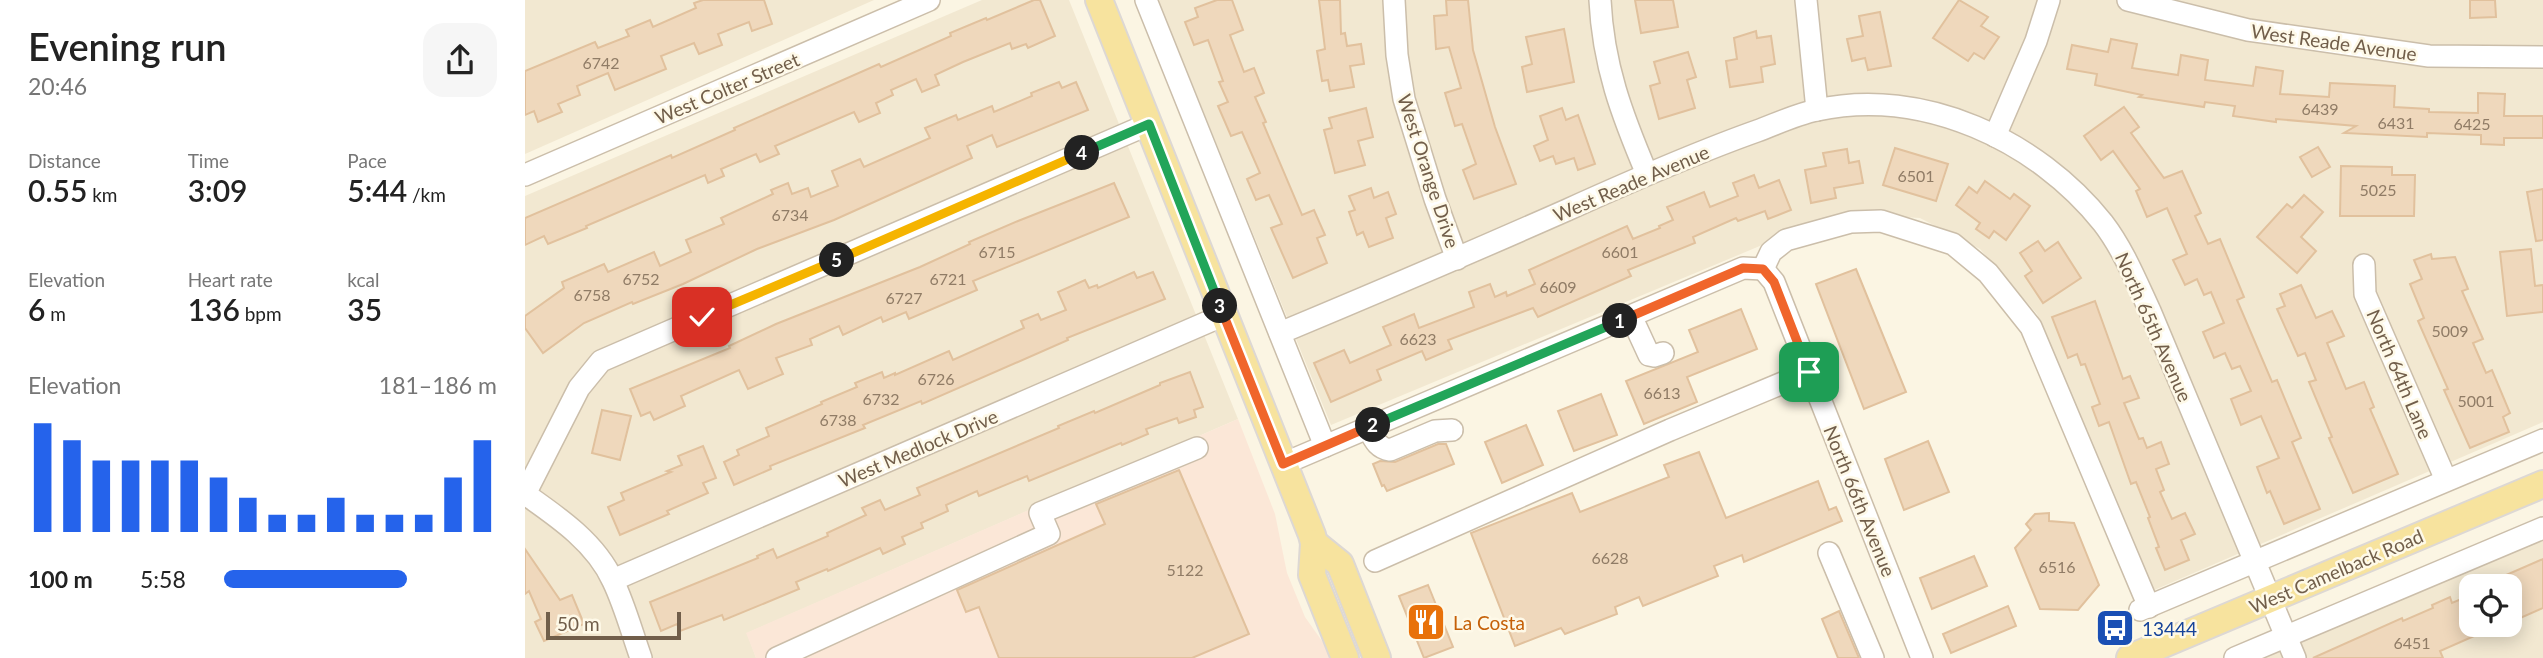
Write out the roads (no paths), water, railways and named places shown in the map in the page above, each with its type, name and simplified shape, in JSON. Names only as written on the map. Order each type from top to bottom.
[{"type":"main road","points":[[1099,0],[1314,543],[1312,575],[1345,658]]},
{"type":"main road","name":"West Camelback Road","points":[[2130,658],[2543,484]]},
{"type":"main road","points":[[1314,543],[1340,564],[1377,658]]},
{"type":"street","name":"West Colter Street","points":[[525,175],[929,0]]},
{"type":"street","points":[[1146,0],[1325,446]]},
{"type":"street","name":"West Orange Drive","points":[[1394,0],[1397,55],[1404,99],[1457,259]]},
{"type":"street","points":[[1600,0],[1602,32],[1611,78],[1624,119],[1647,174]]},
{"type":"street","points":[[1806,0],[1817,110]]},
{"type":"street","points":[[1995,136],[2036,41],[2049,0]]},
{"type":"street","name":"West Reade Avenue","points":[[2128,0],[2248,30],[2429,56],[2543,57]]},
{"type":"street","name":"West Reade Avenue","points":[[1280,333],[1457,259],[1647,174],[1817,110],[1864,106],[1914,108],[1963,122],[1995,136]]},
{"type":"street","points":[[642,658],[613,580],[594,552],[569,527],[525,494],[579,388],[601,361],[1149,124]]},
{"type":"street","name":"North 65th Avenue","points":[[1995,136],[2041,165],[2083,202],[2117,244],[2150,311],[2295,658]]},
{"type":"street","name":"West Camelback Road","points":[[1763,269],[1771,252],[1786,240],[1850,222],[1881,221],[1953,243],[1988,273],[2031,327],[2144,608],[2543,440]]},
{"type":"street","name":"North 64th Lane","points":[[2364,265],[2365,294],[2446,480]]},
{"type":"street","points":[[1283,464],[1743,268],[1763,269]]},
{"type":"street","name":"North 66th Avenue","points":[[1763,269],[1774,282],[1923,658]]},
{"type":"street","name":"West Medlock Drive","points":[[613,580],[1224,315]]},
{"type":"street","points":[[1631,316],[1648,356]]},
{"type":"street","points":[[1375,561],[1670,429],[1809,372]]},
{"type":"street","points":[[1368,428],[1377,445],[1390,450],[1435,430],[1452,430]]},
{"type":"street","points":[[778,658],[1049,534],[1040,513],[1197,448]]},
{"type":"street","points":[[2235,658],[2543,528]]},
{"type":"street","points":[[1829,552],[1874,658]]},
{"type":"place","name":"La Costa","points":[[1426,622]]},
{"type":"place","name":"13444","points":[[2115,628]]}]
